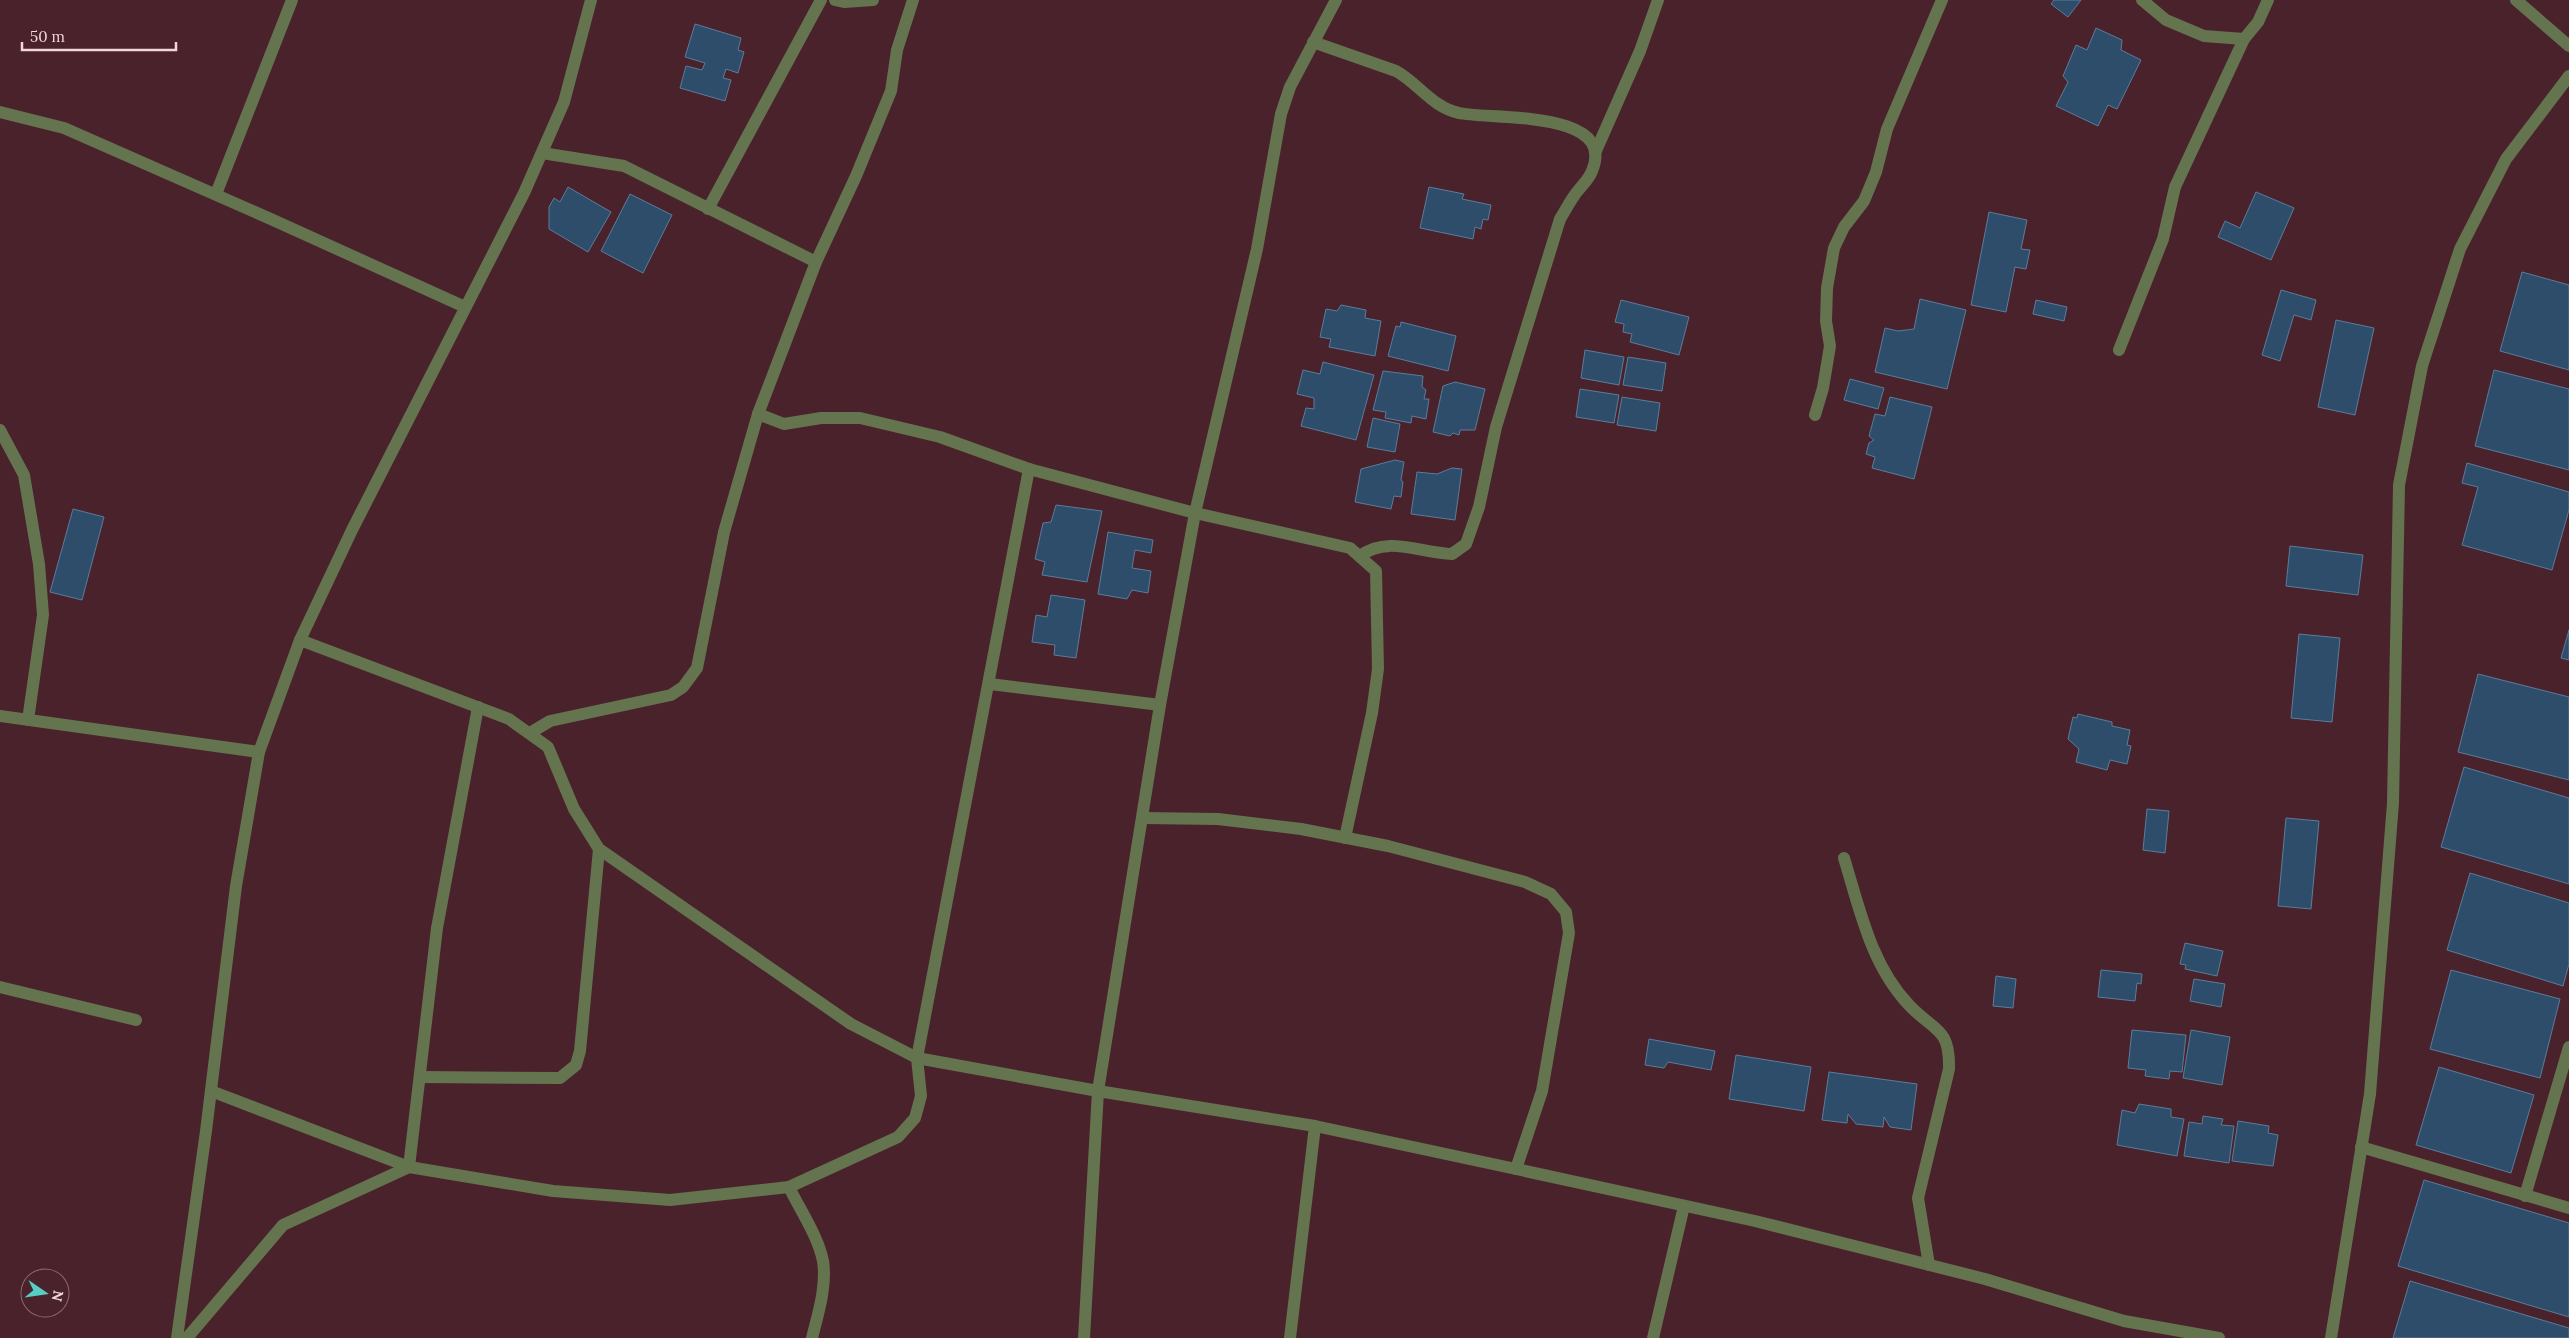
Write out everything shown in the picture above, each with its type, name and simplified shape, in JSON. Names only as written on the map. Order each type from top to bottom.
[{"type":"street","points":[[216,194],[292,0]]},
{"type":"street","points":[[177,1338],[211,1091],[236,886],[259,752],[300,640],[352,530],[524,193],[542,153],[564,102],[591,0]]},
{"type":"street","points":[[708,208],[821,0]]},
{"type":"street","points":[[835,0],[844,2],[874,0]]},
{"type":"street","points":[[530,733],[550,721],[671,695],[683,687],[692,676],[700,658],[724,532],[758,414],[816,262],[856,176],[891,91],[897,50],[913,0]]},
{"type":"street","points":[[1084,1338],[1098,1091],[1160,705],[1195,513],[1257,249],[1281,114],[1290,87],[1336,0]]},
{"type":"street","points":[[1360,556],[1374,546],[1387,545],[1452,554],[1466,544],[1479,507],[1496,428],[1560,219],[1572,198],[1592,173],[1595,153],[1640,51],[1658,0]]},
{"type":"street","points":[[1815,414],[1823,388],[1830,346],[1826,321],[1827,288],[1834,248],[1844,227],[1864,200],[1876,172],[1887,129],[1942,0]]},
{"type":"street","points":[[2142,0],[2166,20],[2204,36],[2244,39]]},
{"type":"street","points":[[2119,350],[2164,239],[2175,186],[2244,39],[2258,22],[2268,0]]},
{"type":"street","points":[[2516,0],[2569,46]]},
{"type":"street","points":[[1313,42],[1396,71],[1407,77],[1438,105],[1459,113],[1543,120],[1562,124],[1585,135],[1595,153]]},
{"type":"street","points":[[2332,1338],[2370,1094],[2393,803],[2399,485],[2422,366],[2460,249],[2506,159],[2569,76]]},
{"type":"street","points":[[0,112],[64,128],[216,194],[465,307]]},
{"type":"street","points":[[542,153],[624,166],[816,262]]},
{"type":"street","points":[[758,414],[784,424],[821,418],[860,418],[940,437],[1029,469],[1195,513],[1350,548],[1376,571],[1378,669],[1372,713],[1345,838]]},
{"type":"street","points":[[0,430],[24,475],[38,564],[43,615],[28,720]]},
{"type":"street","points":[[211,1091],[409,1167],[553,1191],[670,1200],[789,1187],[898,1137],[915,1118],[921,1096],[917,1058],[990,684],[1029,469]]},
{"type":"street","points":[[300,640],[510,719],[548,747],[574,809],[599,850],[851,1024],[917,1058],[1098,1091],[1315,1126],[1516,1169],[1684,1206],[1929,1265],[1985,1279],[2124,1321],[2219,1338]]},
{"type":"street","points":[[990,684],[1160,705]]},
{"type":"street","points":[[409,1167],[437,928],[478,707]]},
{"type":"street","points":[[0,716],[259,752]]},
{"type":"street","points":[[1143,818],[1218,819],[1300,829],[1388,846],[1526,882],[1551,894],[1566,912],[1569,933],[1542,1091],[1516,1169]]},
{"type":"street","points":[[420,1077],[560,1078],[576,1065],[580,1051],[599,850]]},
{"type":"street","points":[[1844,858],[1876,959],[1908,1005],[1942,1034],[1950,1049],[1949,1069],[1918,1198],[1929,1265]]},
{"type":"street","points":[[0,987],[136,1020]]},
{"type":"street","points":[[2525,1196],[2569,1047]]},
{"type":"street","points":[[1290,1338],[1315,1126]]},
{"type":"street","points":[[2361,1147],[2569,1208]]},
{"type":"street","points":[[187,1338],[283,1225],[409,1167]]},
{"type":"street","points":[[789,1187],[823,1261],[822,1294],[812,1338]]},
{"type":"street","points":[[1653,1338],[1684,1206]]},
{"type":"building","points":[[2054,0],[2081,0],[2068,17],[2051,4]]},
{"type":"building","points":[[695,24],[741,38],[738,50],[744,52],[738,73],[726,69],[723,78],[731,80],[725,101],[680,88],[686,66],[702,70],[705,63],[685,57]]},
{"type":"building","points":[[2096,28],[2122,40],[2121,50],[2141,60],[2117,109],[2108,105],[2098,126],[2056,106],[2068,82],[2063,76],[2076,45],[2087,50]]},
{"type":"building","points":[[568,187],[611,212],[588,252],[549,229],[549,207],[554,198],[560,202]]},
{"type":"building","points":[[1429,187],[1464,194],[1462,199],[1491,205],[1488,220],[1483,219],[1481,229],[1475,227],[1473,239],[1420,228]]},
{"type":"building","points":[[2256,192],[2294,208],[2271,260],[2218,237],[2225,221],[2240,228]]},
{"type":"building","points":[[630,194],[672,215],[643,273],[601,251]]},
{"type":"building","points":[[1989,212],[2027,220],[2021,249],[2030,250],[2026,269],[2015,267],[2006,312],[1971,305]]},
{"type":"building","points":[[2522,272],[2569,285],[2569,370],[2500,351]]},
{"type":"building","points":[[2281,290],[2316,300],[2311,320],[2294,315],[2280,361],[2262,355]]},
{"type":"building","points":[[1920,299],[1966,310],[1947,389],[1875,372],[1885,328],[1898,331],[1914,329]]},
{"type":"building","points":[[1621,300],[1689,317],[1679,355],[1630,342],[1632,334],[1623,332],[1624,324],[1615,322]]},
{"type":"building","points":[[2036,300],[2067,307],[2064,321],[2033,314]]},
{"type":"building","points":[[1341,305],[1366,310],[1365,318],[1381,321],[1375,356],[1329,347],[1331,339],[1320,337],[1326,309],[1337,311]]},
{"type":"building","points":[[2336,320],[2374,328],[2355,415],[2318,407]]},
{"type":"building","points":[[1401,322],[1456,336],[1448,371],[1388,356],[1396,326],[1400,327]]},
{"type":"building","points":[[1585,350],[1624,357],[1619,385],[1581,378]]},
{"type":"building","points":[[1628,357],[1666,363],[1662,391],[1623,385]]},
{"type":"building","points":[[1323,362],[1374,375],[1356,440],[1301,426],[1306,408],[1314,409],[1314,398],[1297,394],[1303,370],[1320,374]]},
{"type":"building","points":[[2494,370],[2569,389],[2569,470],[2475,446]]},
{"type":"building","points":[[1383,371],[1423,376],[1422,387],[1426,390],[1424,399],[1429,399],[1426,419],[1412,416],[1411,423],[1385,418],[1386,412],[1373,410]]},
{"type":"building","points":[[1850,379],[1884,388],[1878,409],[1844,400]]},
{"type":"building","points":[[1455,382],[1485,389],[1475,430],[1460,430],[1459,435],[1453,433],[1450,436],[1433,432],[1443,386]]},
{"type":"building","points":[[1580,389],[1619,395],[1614,423],[1576,417]]},
{"type":"building","points":[[1622,397],[1660,403],[1656,431],[1617,425]]},
{"type":"building","points":[[1890,397],[1932,407],[1914,479],[1872,468],[1875,457],[1866,454],[1869,443],[1874,440],[1869,436],[1875,414],[1885,416]]},
{"type":"building","points":[[1373,418],[1400,424],[1395,452],[1367,447]]},
{"type":"building","points":[[1395,460],[1404,462],[1401,480],[1403,482],[1401,497],[1394,496],[1391,509],[1355,502],[1361,469]]},
{"type":"building","points":[[2467,463],[2569,492],[2569,510],[2552,570],[2462,545],[2478,487],[2462,483]]},
{"type":"building","points":[[1452,468],[1462,469],[1455,520],[1411,514],[1417,472],[1437,474]]},
{"type":"building","points":[[1056,505],[1102,511],[1087,582],[1042,575],[1045,562],[1035,559],[1043,523],[1051,522]]},
{"type":"building","points":[[73,509],[104,517],[82,600],[50,592]]},
{"type":"building","points":[[1108,532],[1153,540],[1151,553],[1135,550],[1132,568],[1151,571],[1148,593],[1132,590],[1127,599],[1098,594]]},
{"type":"building","points":[[2290,546],[2363,555],[2358,595],[2286,586]]},
{"type":"building","points":[[1051,595],[1085,600],[1076,658],[1054,655],[1055,645],[1032,642],[1036,615],[1047,617]]},
{"type":"building","points":[[2569,630],[2569,660],[2561,658]]},
{"type":"building","points":[[2299,634],[2340,638],[2332,722],[2291,718]]},
{"type":"building","points":[[2478,674],[2569,697],[2569,780],[2458,752]]},
{"type":"building","points":[[2078,714],[2112,722],[2112,726],[2130,730],[2127,745],[2131,746],[2127,764],[2110,760],[2107,770],[2076,762],[2079,749],[2068,739],[2073,717],[2077,718]]},
{"type":"building","points":[[2464,767],[2569,798],[2569,884],[2441,847]]},
{"type":"building","points":[[2147,809],[2169,811],[2165,853],[2143,850]]},
{"type":"building","points":[[2286,818],[2319,821],[2311,909],[2278,906]]},
{"type":"building","points":[[2470,873],[2569,903],[2569,964],[2563,986],[2447,950]]},
{"type":"building","points":[[2185,943],[2223,951],[2217,976],[2185,969],[2186,965],[2180,964]]},
{"type":"building","points":[[2101,970],[2142,974],[2141,984],[2137,983],[2135,1001],[2098,997]]},
{"type":"building","points":[[2451,970],[2560,999],[2540,1078],[2430,1049]]},
{"type":"building","points":[[1996,976],[2016,979],[2013,1008],[1993,1006]]},
{"type":"building","points":[[2194,979],[2225,984],[2221,1007],[2190,1001]]},
{"type":"building","points":[[2132,1030],[2186,1035],[2182,1072],[2170,1071],[2169,1079],[2145,1076],[2146,1070],[2128,1068]]},
{"type":"building","points":[[2191,1030],[2230,1037],[2222,1085],[2183,1078]]},
{"type":"building","points":[[1649,1039],[1715,1051],[1711,1070],[1668,1062],[1664,1068],[1645,1065]]},
{"type":"building","points":[[1736,1055],[1811,1067],[1804,1111],[1729,1099]]},
{"type":"building","points":[[2439,1067],[2534,1095],[2511,1173],[2416,1145]]},
{"type":"building","points":[[1829,1072],[1917,1084],[1911,1130],[1890,1127],[1884,1117],[1883,1127],[1856,1124],[1848,1114],[1847,1123],[1822,1120]]},
{"type":"building","points":[[2139,1104],[2171,1109],[2171,1117],[2184,1119],[2177,1156],[2117,1145],[2122,1110],[2135,1113]]},
{"type":"building","points":[[2203,1116],[2223,1119],[2221,1125],[2234,1126],[2229,1163],[2184,1156],[2189,1122],[2202,1124]]},
{"type":"building","points":[[2238,1121],[2269,1126],[2268,1133],[2278,1135],[2273,1166],[2232,1161]]},
{"type":"building","points":[[2424,1180],[2569,1223],[2569,1317],[2398,1266]]},
{"type":"building","points":[[2410,1281],[2569,1328],[2569,1338],[2393,1338]]}]
